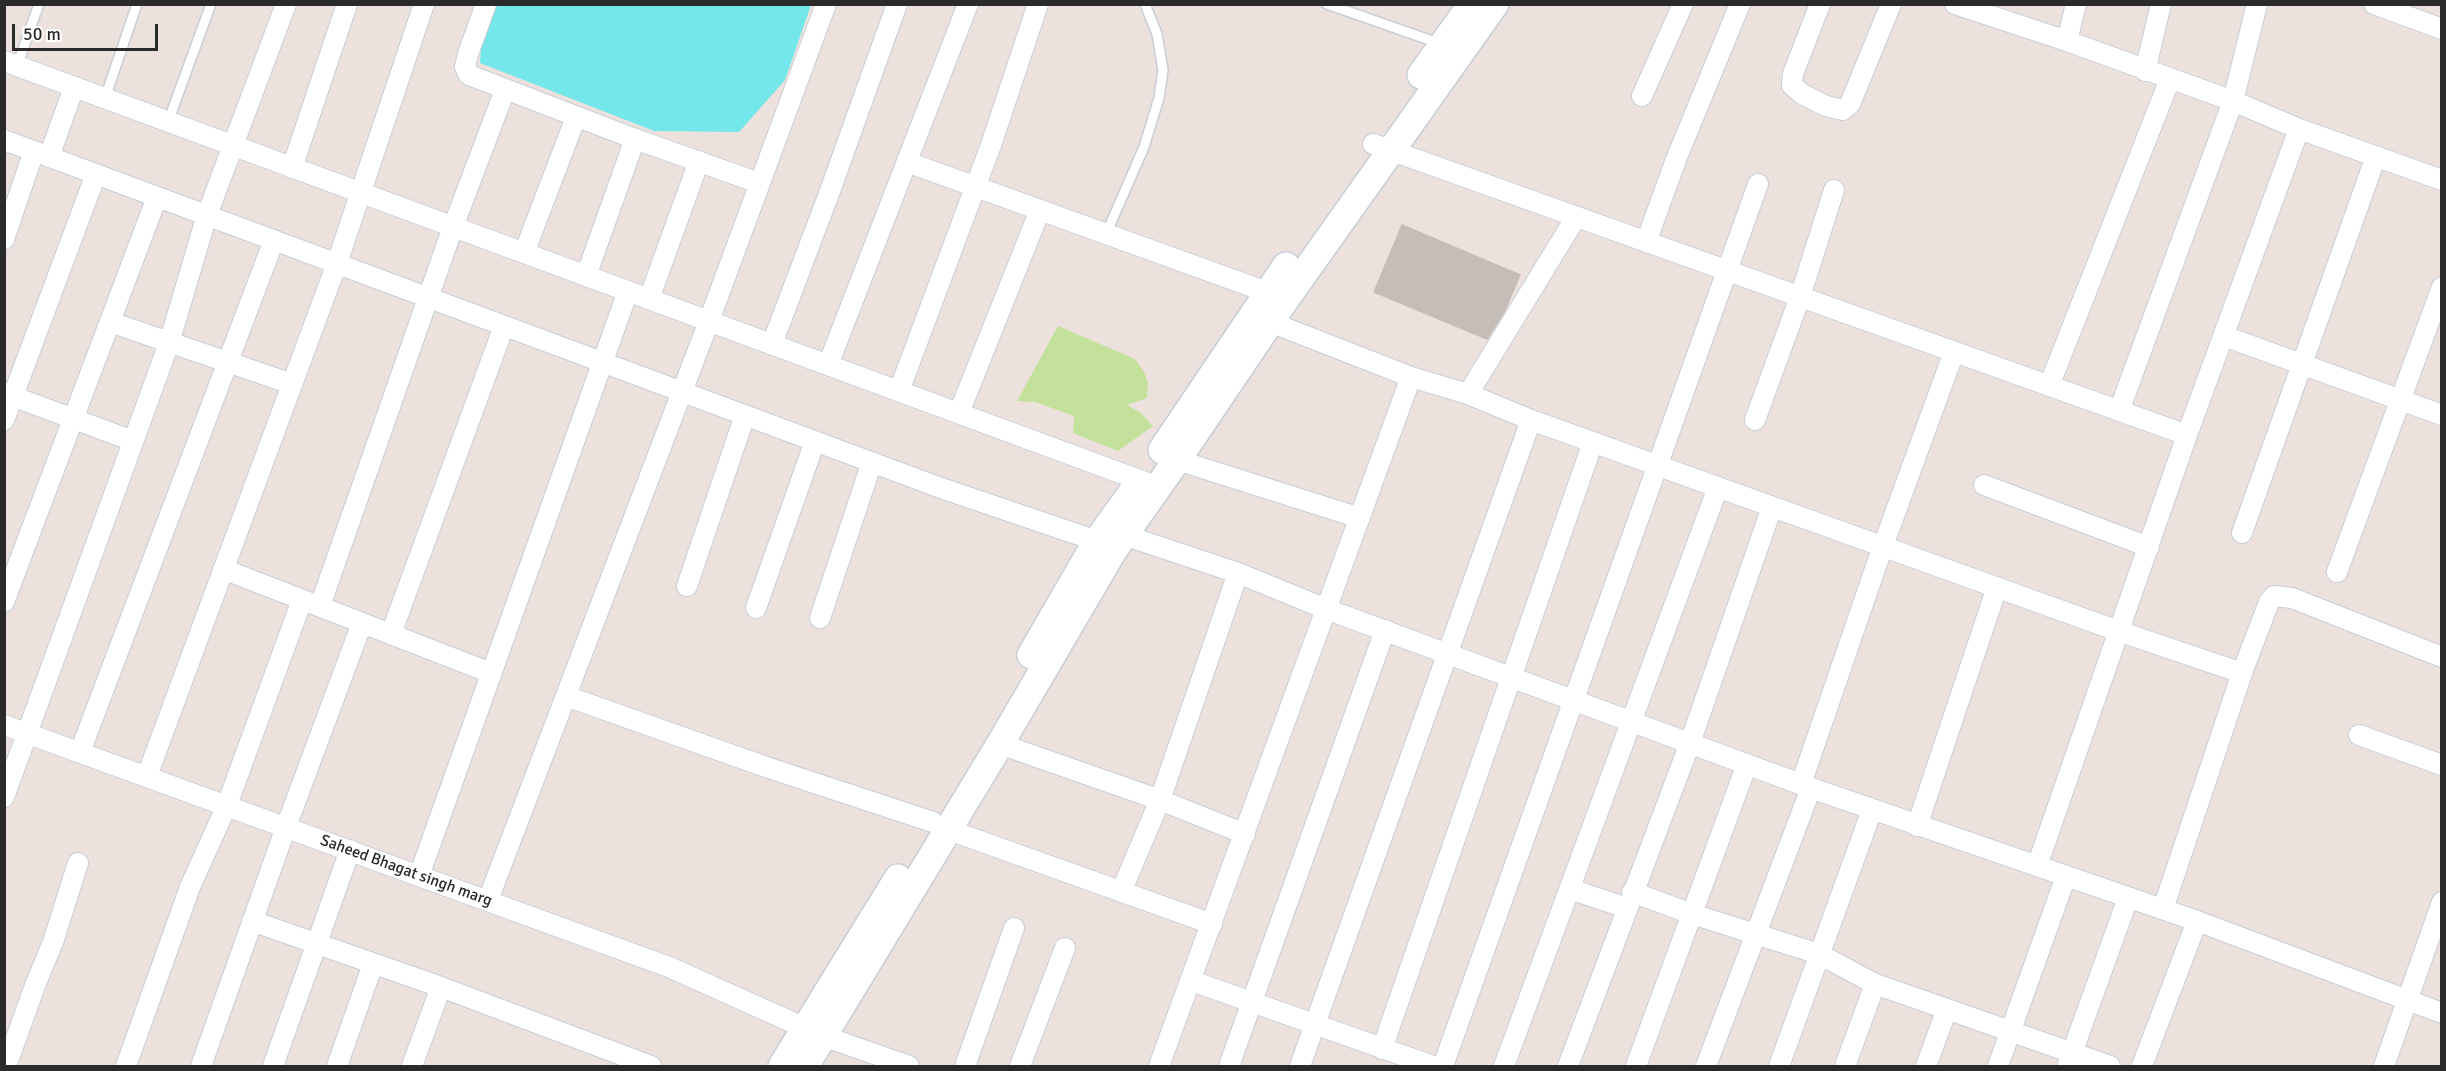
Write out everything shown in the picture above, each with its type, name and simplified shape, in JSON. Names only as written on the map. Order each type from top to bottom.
[{"type":"main road","points":[[782,1066],[814,1032],[941,826],[1096,541],[1150,484],[1178,460],[1270,322],[1382,147],[1443,45],[1472,4]]},
{"type":"main road","points":[[941,826],[1000,744],[1124,535],[1150,484],[1268,292],[1495,4]]},
{"type":"main road","points":[[805,1066],[814,1032]]},
{"type":"street","points":[[4,797],[169,342],[207,215],[286,4]]},
{"type":"street","points":[[292,168],[347,4]]},
{"type":"street","points":[[147,776],[336,263],[424,4]]},
{"type":"street","points":[[486,4],[465,67],[469,75],[635,139],[759,183]]},
{"type":"street","points":[[488,900],[682,392],[826,4]]},
{"type":"street","points":[[772,345],[897,4]]},
{"type":"street","points":[[828,365],[968,4]]},
{"type":"street","points":[[899,391],[975,186],[1038,4]]},
{"type":"street","points":[[1642,96],[1683,4]]},
{"type":"street","points":[[1646,242],[1677,157],[1740,4]]},
{"type":"street","points":[[1820,4],[1793,74],[1792,85],[1802,94],[1826,106],[1843,110],[1850,104],[1891,4]]},
{"type":"street","points":[[1955,4],[1977,8],[2145,71],[2233,100],[2299,129],[2442,180]]},
{"type":"street","points":[[2067,41],[2076,4]]},
{"type":"street","points":[[2145,71],[2161,4]]},
{"type":"street","points":[[2119,411],[2233,100],[2257,4]]},
{"type":"street","points":[[2374,4],[2442,29]]},
{"type":"street","points":[[11,64],[1150,484]]},
{"type":"street","points":[[2049,386],[2170,79]]},
{"type":"street","points":[[4,239],[74,87]]},
{"type":"street","points":[[126,1066],[190,887],[311,603],[505,90]]},
{"type":"street","points":[[524,253],[576,117]]},
{"type":"street","points":[[2037,866],[2187,435],[2299,129]]},
{"type":"street","points":[[586,276],[635,139]]},
{"type":"street","points":[[4,140],[872,462],[1096,541]]},
{"type":"street","points":[[1382,147],[2187,435]]},
{"type":"street","points":[[2242,533],[2376,156]]},
{"type":"street","points":[[649,299],[699,161]]},
{"type":"street","points":[[907,162],[1268,292]]},
{"type":"street","points":[[4,420],[9,395],[96,174]]},
{"type":"street","points":[[1443,1066],[1758,184]]},
{"type":"street","points":[[1755,420],[1800,297],[1834,190]]},
{"type":"street","points":[[4,602],[157,197]]},
{"type":"street","points":[[959,413],[1040,210]]},
{"type":"street","points":[[1468,394],[1576,217]]},
{"type":"street","points":[[80,752],[274,240]]},
{"type":"street","points":[[2337,572],[2442,287]]},
{"type":"street","points":[[419,876],[628,291]]},
{"type":"street","points":[[110,322],[292,384]]},
{"type":"street","points":[[1270,322],[1411,377],[1468,394],[1531,420],[1658,466],[2118,631],[2242,673]]},
{"type":"street","points":[[391,634],[504,326]]},
{"type":"street","points":[[2224,336],[2442,415]]},
{"type":"street","points":[[1706,1066],[1806,786],[1883,546],[1954,352]]},
{"type":"street","points":[[1159,1066],[1411,377]]},
{"type":"street","points":[[9,395],[133,441]]},
{"type":"street","points":[[687,586],[745,415]]},
{"type":"street","points":[[1300,1066],[1531,420]]},
{"type":"street","points":[[756,608],[815,441]]},
{"type":"street","points":[[1382,1049],[1593,442]]},
{"type":"street","points":[[1178,460],[1360,518]]},
{"type":"street","points":[[820,618],[872,462]]},
{"type":"street","points":[[1984,485],[2149,548]]},
{"type":"street","points":[[1504,1066],[1718,487]]},
{"type":"street","points":[[1568,1066],[1690,742],[1772,507]]},
{"type":"street","points":[[1124,535],[1238,573],[1326,609],[1872,810],[2197,921],[2442,1012]]},
{"type":"street","points":[[223,569],[491,673]]},
{"type":"street","points":[[1121,892],[1160,800],[1238,573]]},
{"type":"street","points":[[1917,826],[1997,587]]},
{"type":"street","points":[[2163,909],[2242,673],[2269,602],[2274,596],[2292,598],[2442,657]]},
{"type":"street","points":[[201,1066],[362,623]]},
{"type":"street","points":[[1229,1066],[1384,630]]},
{"type":"street","points":[[566,696],[941,826],[1212,924]]},
{"type":"street","name":"Saheed Bhagat singh marg","points":[[4,725],[669,967],[814,1032],[909,1066]]},
{"type":"street","points":[[2360,735],[2442,765]]},
{"type":"street","points":[[1000,744],[1160,800],[1245,834]]},
{"type":"street","points":[[1636,1066],[1747,764]]},
{"type":"street","points":[[1779,1066],[1872,810]]},
{"type":"street","points":[[273,1066],[350,850]]},
{"type":"street","points":[[6,1066],[53,942],[78,863]]},
{"type":"street","points":[[1998,1066],[2066,876]]},
{"type":"street","points":[[1570,889],[1692,914],[1819,954],[1875,984],[2011,1032],[2070,1060],[2110,1066]]},
{"type":"street","points":[[2070,1060],[2128,898]]},
{"type":"street","points":[[2384,1066],[2442,902]]},
{"type":"street","points":[[252,921],[441,987],[651,1066]]},
{"type":"street","points":[[2142,1066],[2197,921]]},
{"type":"street","points":[[965,1066],[1014,928]]},
{"type":"street","points":[[1020,1066],[1065,948]]},
{"type":"street","points":[[337,1066],[373,964]]},
{"type":"street","points":[[1192,981],[1433,1066]]},
{"type":"street","points":[[1845,1066],[1875,984]]},
{"type":"street","points":[[412,1066],[441,987]]},
{"type":"street","points":[[1926,1066],[1947,1009]]},
{"type":"lane","points":[[11,64],[39,4]]},
{"type":"lane","points":[[105,98],[137,4]]},
{"type":"lane","points":[[168,122],[211,4]]},
{"type":"lane","points":[[1106,234],[1144,147],[1159,98],[1163,70],[1157,34],[1145,4]]},
{"type":"lane","points":[[1327,4],[1443,45]]},
{"type":"green space","points":[[1058,326],[1135,359],[1144,372],[1148,383],[1147,398],[1127,405],[1141,413],[1153,426],[1118,451],[1073,433],[1074,416],[1035,402],[1017,401]]},
{"type":"water","points":[[484,5],[811,5],[785,80],[739,132],[654,131],[480,63]]},
{"type":"building","points":[[1402,225],[1520,275],[1505,310],[1487,339],[1374,292]]}]
